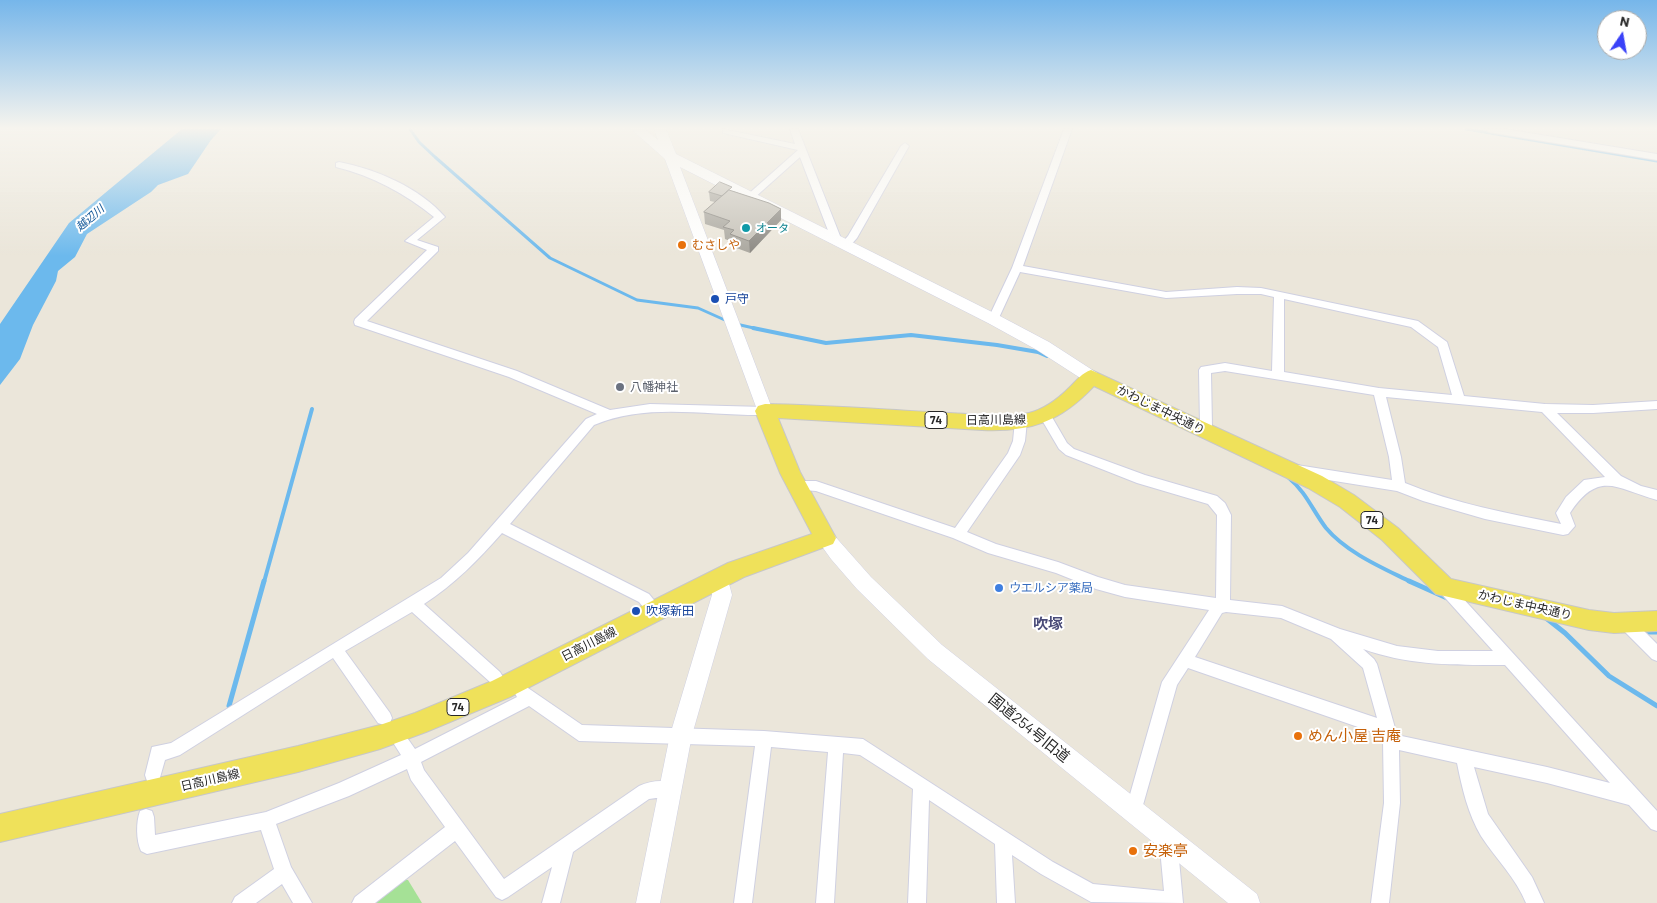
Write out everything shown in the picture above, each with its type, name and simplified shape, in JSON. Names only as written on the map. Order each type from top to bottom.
[{"type":"main road","name":"日高川島線","points":[[766,411],[943,420],[1021,421],[1052,412],[1091,377]]},
{"type":"main road","name":"かわじま中央通り","points":[[1091,377],[1292,471],[1347,501],[1402,545],[1444,587],[1589,620],[1626,623],[1657,621]]},
{"type":"main road","points":[[766,411],[781,452],[824,538]]},
{"type":"main road","name":"日高川島線","points":[[0,828],[298,759],[380,737],[514,686],[655,610],[719,578],[824,538]]},
{"type":"street","points":[[358,171],[415,197],[440,217],[410,241],[434,249],[359,322],[513,374],[609,414]]},
{"type":"street","points":[[153,775],[158,753],[174,750],[335,650],[414,604],[446,582],[473,557],[501,526],[590,422],[609,414],[628,410],[766,411],[676,171]]},
{"type":"street","name":"かわじま中央通り","points":[[700,171],[993,319],[1043,346],[1091,377]]},
{"type":"street","points":[[750,197],[778,171]]},
{"type":"street","points":[[810,171],[841,243],[852,238],[891,171]]},
{"type":"street","points":[[993,319],[1017,268],[1053,171]]},
{"type":"street","points":[[1017,268],[1166,295],[1186,296],[1242,288],[1279,294],[1414,324],[1429,333],[1443,345],[1459,399]]},
{"type":"street","points":[[1278,375],[1279,294]]},
{"type":"street","points":[[1203,431],[1206,427],[1205,370],[1226,368],[1379,392],[1545,408],[1657,405]]},
{"type":"street","points":[[1379,392],[1392,443],[1399,486]]},
{"type":"street","points":[[1545,408],[1616,480],[1638,490],[1657,495]]},
{"type":"street","points":[[1045,415],[1062,446],[1070,452],[1142,479],[1212,500],[1220,507],[1224,515],[1221,607],[1170,682],[1133,812]]},
{"type":"street","points":[[958,534],[1014,455],[1019,442],[1021,421]]},
{"type":"street","points":[[1292,471],[1300,470],[1399,486],[1423,496],[1485,514],[1562,530],[1568,526],[1563,513],[1581,490],[1589,484],[1616,480]]},
{"type":"street","points":[[797,485],[816,486],[958,534],[993,549],[1058,568],[1096,583],[1124,591],[1221,607],[1282,612],[1336,634],[1388,651],[1438,658],[1508,658]]},
{"type":"street","points":[[501,526],[644,598],[655,610]]},
{"type":"street","name":"国道254号旧道","points":[[824,538],[888,609],[935,652],[1248,903]]},
{"type":"street","points":[[648,903],[681,734],[722,595],[719,578]]},
{"type":"street","points":[[1444,587],[1657,823]]},
{"type":"street","points":[[414,604],[514,686],[579,733],[681,734],[863,747],[1091,898],[1174,902],[1168,838]]},
{"type":"street","points":[[1626,623],[1657,654]]},
{"type":"street","points":[[1336,634],[1368,664],[1389,735],[1392,803],[1380,903]]},
{"type":"street","points":[[335,650],[384,718]]},
{"type":"street","points":[[1368,664],[1388,651]]},
{"type":"street","points":[[1185,660],[1389,735],[1463,756],[1632,797]]},
{"type":"street","points":[[146,817],[147,845],[266,820],[343,790],[412,758],[514,686]]},
{"type":"street","points":[[742,903],[764,739]]},
{"type":"street","points":[[402,744],[412,758],[417,774],[502,891],[645,792],[657,788],[670,790]]},
{"type":"street","points":[[825,903],[836,745]]},
{"type":"street","points":[[1463,756],[1475,805],[1487,828],[1530,888],[1535,903]]},
{"type":"street","points":[[917,903],[921,785]]},
{"type":"street","points":[[266,820],[284,872],[303,903]]},
{"type":"street","points":[[361,903],[457,829]]},
{"type":"street","points":[[1003,839],[1006,903]]},
{"type":"street","points":[[551,903],[565,849]]},
{"type":"street","points":[[241,903],[284,872]]},
{"type":"green space","points":[[402,879],[408,880],[422,903],[370,903]]},
{"type":"water","name":"越辺川","points":[[131,171],[190,171],[188,174],[158,185],[151,192],[87,234],[75,257],[58,271],[56,281],[33,325],[20,359],[0,385],[0,324],[69,223]]},
{"type":"building","points":[[720,182],[732,187],[722,196],[709,192]]},
{"type":"building","name":"オータ","points":[[729,190],[769,203],[781,209],[749,241],[730,234],[734,230],[723,227],[730,221],[704,212]]},
{"type":"waterway","points":[[451,171],[550,258],[637,300],[698,308],[727,321]]},
{"type":"waterway","points":[[736,324],[758,329]]},
{"type":"waterway","points":[[753,328],[826,343],[911,335],[997,345],[1038,352],[1047,356]]},
{"type":"waterway","points":[[264,582],[312,409]]},
{"type":"waterway","points":[[1289,478],[1305,495],[1326,528],[1344,545],[1366,559],[1409,581]]},
{"type":"waterway","points":[[229,706],[264,581]]},
{"type":"waterway","points":[[1409,581],[1447,598]]},
{"type":"waterway","points":[[1546,618],[1565,633],[1609,676],[1657,706]]},
{"type":"waterway","points":[[1641,632],[1657,632]]},
{"type":"place","name":"オータ","points":[[746,228]]},
{"type":"place","name":"むさしや","points":[[682,245]]},
{"type":"place","name":"戸守","points":[[715,299]]},
{"type":"place","name":"八幡神社","points":[[620,387]]},
{"type":"place","name":"ウエルシア薬局","points":[[999,588]]},
{"type":"place","name":"吹塚新田","points":[[636,611]]},
{"type":"place","name":"めん小屋 吉庵","points":[[1298,736]]},
{"type":"place","name":"安楽亭","points":[[1133,851]]},
{"type":"district","name":"吹塚","points":[[1048,624]]}]
